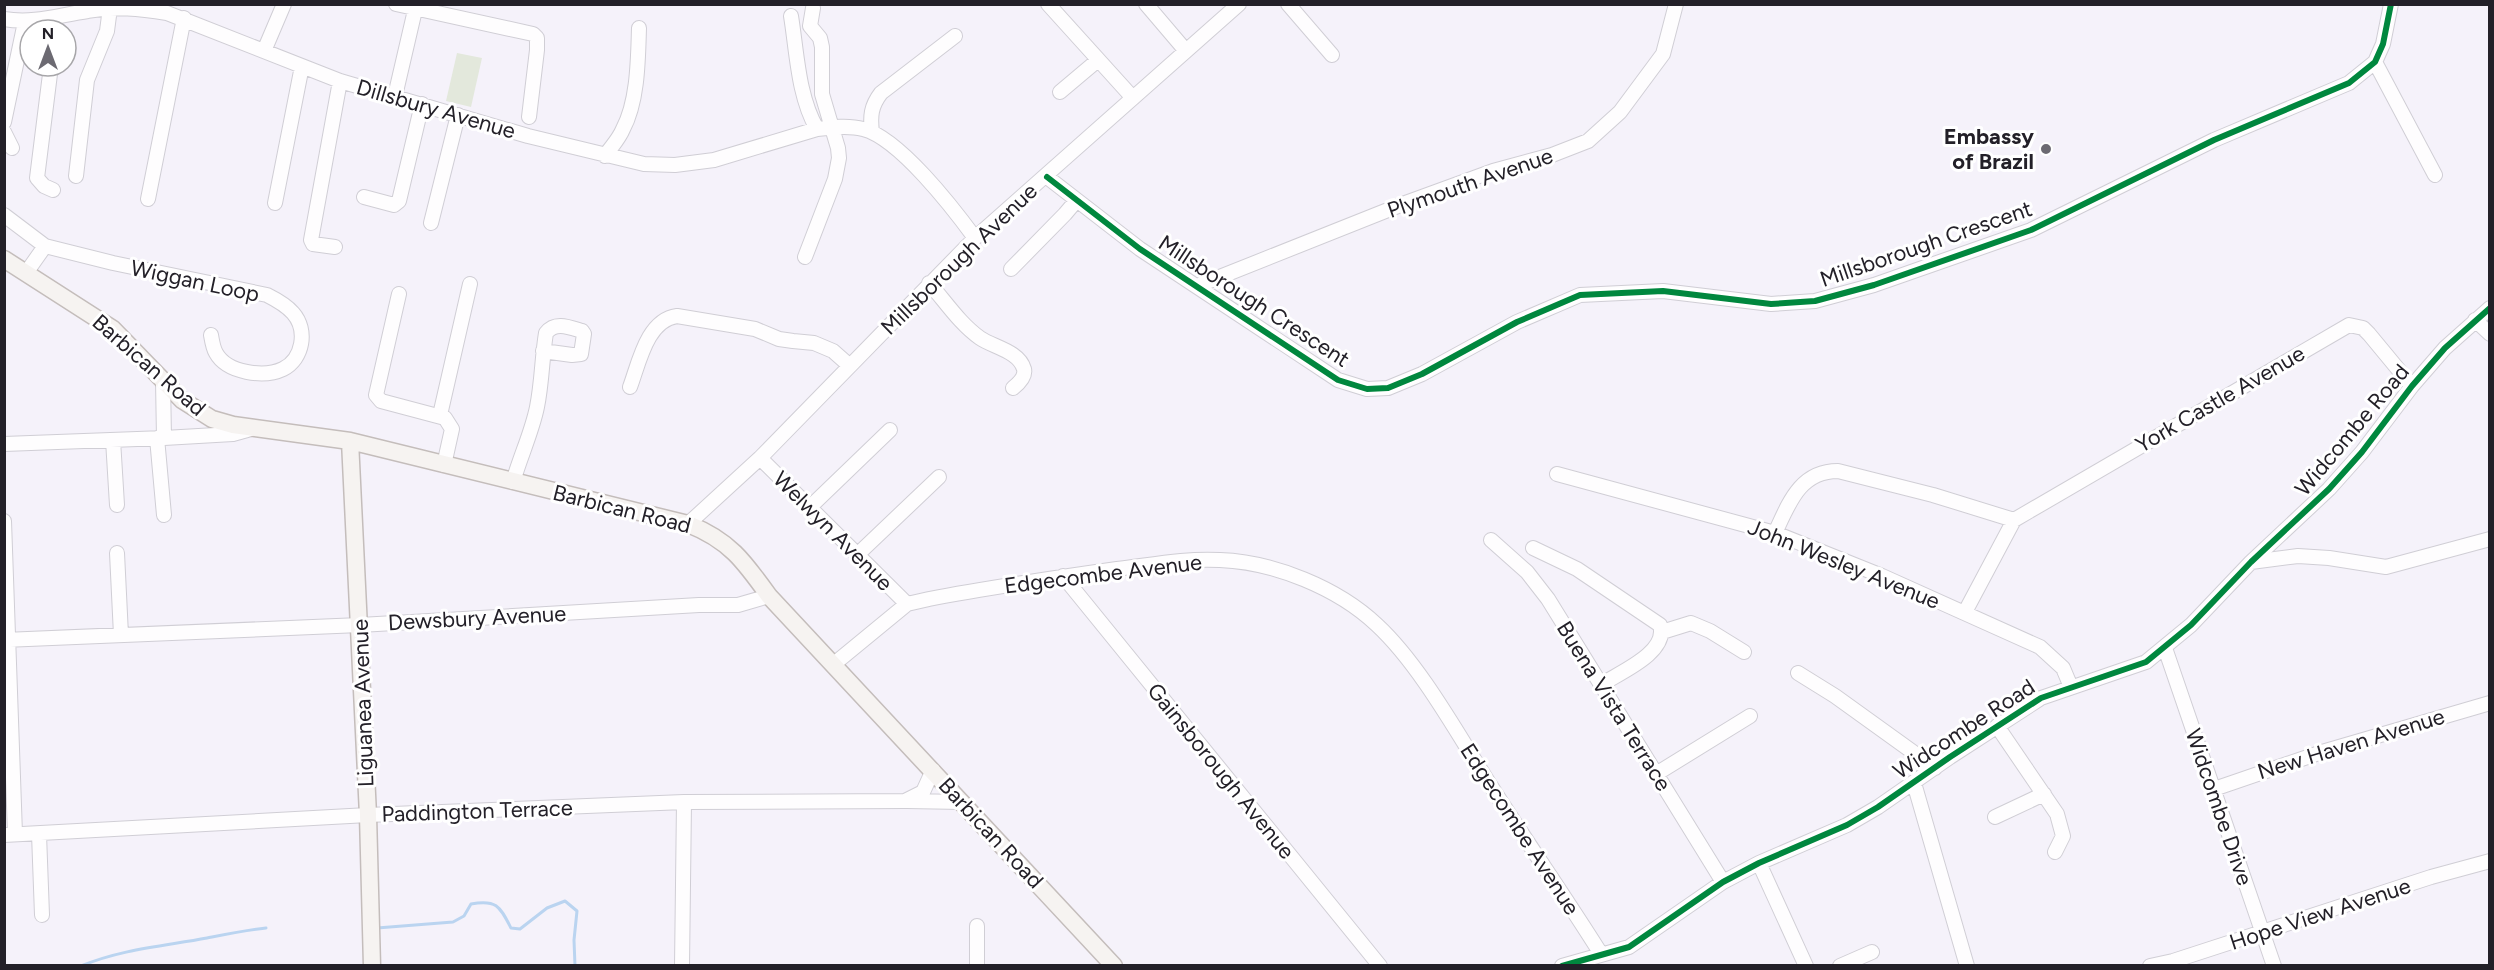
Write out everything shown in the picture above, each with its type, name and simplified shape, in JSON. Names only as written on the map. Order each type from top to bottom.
[{"type":"main road","name":"Barbican Road","points":[[4,259],[113,330],[182,400],[212,419],[233,425],[350,441],[688,524],[717,537],[735,552],[769,597],[1114,966]]},
{"type":"main road","name":"Liguanea Avenue","points":[[350,441],[368,815],[372,966]]},
{"type":"street","points":[[264,51],[284,4]]},
{"type":"street","points":[[396,4],[533,34],[537,38],[537,50],[529,117]]},
{"type":"street","points":[[1048,4],[1133,98]]},
{"type":"street","points":[[1146,4],[1186,51]]},
{"type":"street","name":"Millsborough Avenue","points":[[688,524],[759,458],[975,238],[1047,177],[1239,4]]},
{"type":"street","points":[[1288,4],[1321,33],[1332,55]]},
{"type":"street","name":"Plymouth Avenue","points":[[1197,286],[1408,202],[1493,171],[1552,156],[1588,141],[1620,112],[1663,54],[1676,4]]},
{"type":"street","points":[[2391,4],[2383,44],[2375,62],[2435,175]]},
{"type":"street","name":"Dillsbury Avenue","points":[[76,18],[110,8],[128,7],[167,13],[340,81],[605,156],[644,164],[675,165],[714,160],[824,128],[862,128],[887,141],[928,180],[975,238]]},
{"type":"street","points":[[76,176],[87,80],[107,31],[110,8]]},
{"type":"street","points":[[813,8],[810,26],[820,38],[822,47],[824,128]]},
{"type":"street","points":[[395,96],[415,10]]},
{"type":"street","points":[[791,16],[809,115],[824,128],[838,147],[835,179],[805,257]]},
{"type":"street","points":[[148,199],[184,18]]},
{"type":"street","points":[[605,156],[623,129],[628,114],[638,69],[639,28]]},
{"type":"street","points":[[872,132],[870,117],[874,102],[881,93],[955,36]]},
{"type":"street","points":[[4,122],[18,55]]},
{"type":"street","points":[[1060,92],[1098,60]]},
{"type":"street","name":"Millsborough Crescent","points":[[1047,177],[1140,249],[1338,380],[1367,389],[1389,388],[1422,374],[1517,322],[1580,295],[1663,291],[1771,304],[1815,301],[1874,285],[2031,230],[2214,140],[2349,83],[2375,62]]},
{"type":"street","points":[[276,203],[302,66]]},
{"type":"street","points":[[50,78],[37,178],[44,186],[53,190]]},
{"type":"street","points":[[335,247],[313,244],[311,240],[340,81]]},
{"type":"street","points":[[364,197],[394,205],[399,201],[422,104]]},
{"type":"street","points":[[431,223],[458,115]]},
{"type":"street","points":[[4,132],[12,148]]},
{"type":"street","points":[[1011,269],[1076,201]]},
{"type":"street","name":"Wiggan Loop","points":[[4,215],[45,246],[113,263],[267,295],[295,315],[301,329],[302,345],[296,360],[283,369],[268,373],[247,372],[228,366],[216,353],[211,335]]},
{"type":"street","points":[[26,273],[45,246]]},
{"type":"street","points":[[929,283],[979,337],[1009,352],[1019,361],[1025,370],[1024,376],[1013,388]]},
{"type":"street","points":[[440,415],[470,284]]},
{"type":"street","points":[[399,294],[376,398],[440,415],[449,423],[452,429],[444,465]]},
{"type":"street","name":"Widcombe Road","points":[[1562,966],[1629,947],[1723,882],[1759,863],[1847,825],[2041,698],[2146,662],[2165,648],[2219,597],[2251,562],[2329,489],[2362,452],[2412,386],[2445,348],[2490,308]]},
{"type":"street","points":[[630,387],[652,330],[667,317],[677,316],[755,328],[779,339],[814,343],[833,351],[850,366]]},
{"type":"street","points":[[2475,320],[2490,334]]},
{"type":"street","name":"York Castle Avenue","points":[[2014,520],[2349,325],[2363,328],[2412,386]]},
{"type":"street","points":[[513,482],[537,406],[543,351]]},
{"type":"street","points":[[163,381],[161,438],[164,515]]},
{"type":"street","points":[[4,444],[233,434],[256,428]]},
{"type":"street","points":[[809,508],[890,430]]},
{"type":"street","points":[[113,440],[117,505]]},
{"type":"street","name":"Welwyn Avenue","points":[[759,458],[907,604]]},
{"type":"street","points":[[1775,533],[1799,487],[1819,474],[1829,471],[1838,471],[1933,495],[2014,520],[1965,612]]},
{"type":"street","name":"John Wesley Avenue","points":[[1557,474],[1775,533],[1965,612],[2040,647],[2063,668],[2071,687]]},
{"type":"street","points":[[857,555],[939,477]]},
{"type":"street","points":[[4,520],[10,835]]},
{"type":"street","points":[[2251,562],[2298,556],[2329,558],[2386,567],[2490,539]]},
{"type":"street","name":"Buena Vista Terrace","points":[[1491,540],[1536,584],[1602,684],[1723,882]]},
{"type":"street","points":[[1533,548],[1577,569],[1624,598],[1660,625],[1662,632],[1659,642],[1647,656],[1602,684]]},
{"type":"street","points":[[117,553],[121,635]]},
{"type":"street","name":"Edgecombe Avenue","points":[[834,664],[907,604],[964,592],[1192,559],[1252,564],[1282,572],[1329,592],[1359,610],[1377,625],[1396,646],[1438,702],[1601,954]]},
{"type":"street","name":"Gainsborough Avenue","points":[[1063,576],[1380,966]]},
{"type":"street","name":"Dewsbury Avenue","points":[[7,640],[360,625],[699,605],[738,605],[769,597]]},
{"type":"street","points":[[1662,632],[1691,623],[1710,631],[1744,652]]},
{"type":"street","name":"Widcombe Drive","points":[[2165,648],[2274,966]]},
{"type":"street","points":[[1798,673],[1835,696],[1935,768]]},
{"type":"street","name":"New Haven Avenue","points":[[2214,789],[2322,752],[2490,703]]},
{"type":"street","points":[[1656,774],[1750,716]]},
{"type":"street","points":[[1997,726],[2057,814],[2062,828],[2061,843],[2055,852]]},
{"type":"street","points":[[905,801],[923,792],[933,770]]},
{"type":"street","points":[[1914,783],[1967,966]]},
{"type":"street","points":[[1995,817],[2044,794]]},
{"type":"street","points":[[682,966],[684,802]]},
{"type":"street","name":"Paddington Terrace","points":[[10,835],[368,815],[684,802],[962,802]]},
{"type":"street","points":[[39,834],[42,915]]},
{"type":"street","name":"Hope View Avenue","points":[[2150,966],[2263,933],[2431,877],[2490,861]]},
{"type":"street","points":[[1759,863],[1806,966]]},
{"type":"street","points":[[976,966],[977,926]]},
{"type":"street","points":[[1840,966],[1872,952]]},
{"type":"shaded area","points":[[457,53],[482,58],[471,107],[446,101]]},
{"type":"waterway","points":[[377,928],[453,922],[464,916],[471,904],[487,903],[497,906],[511,928],[520,929],[547,908],[565,901],[577,911],[574,940],[575,966]]},
{"type":"waterway","points":[[81,966],[128,952],[266,928]]},
{"type":"cycle path","points":[[1047,177],[1140,249],[1338,380],[1367,389],[1388,388],[1422,374],[1517,322],[1580,295],[1663,291],[1771,304],[1815,301],[1874,285],[2031,230],[2214,140],[2349,83],[2375,62],[2383,44],[2391,4]]},
{"type":"cycle path","points":[[1562,966],[1629,947],[1723,882],[1759,863],[1847,825],[1878,807],[2041,698],[2146,662],[2191,625],[2251,562],[2329,489],[2362,452],[2412,386],[2445,348],[2490,308]]},
{"type":"place","name":"Embassy of Brazil","points":[[2046,149]]}]
